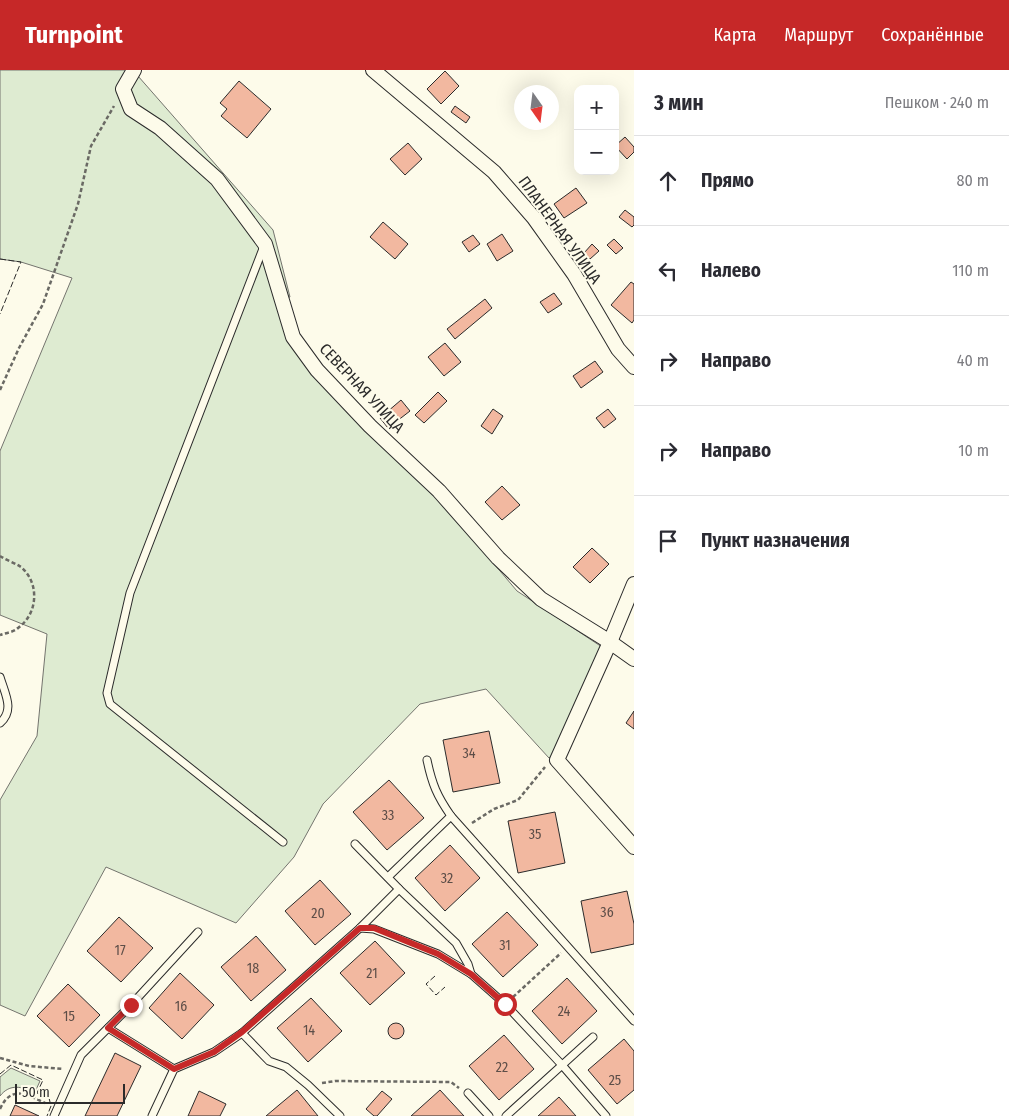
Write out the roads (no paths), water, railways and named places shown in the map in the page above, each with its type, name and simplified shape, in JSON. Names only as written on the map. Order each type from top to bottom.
[{"type":"street","name":"СЕВЕРНАЯ УЛИЦА","points":[[134,70],[123,90],[131,109],[160,128],[217,179],[265,244],[293,337],[317,370],[370,426],[439,491],[498,558],[541,599],[634,659]]},
{"type":"street","name":"ПЛАНЕРНАЯ УЛИЦА","points":[[373,70],[494,172],[534,218],[574,274],[618,349],[634,367]]},
{"type":"street","points":[[634,584],[557,760],[634,847]]},
{"type":"lane","points":[[265,244],[130,593],[107,693],[110,704],[283,842]]},
{"type":"lane","points":[[0,678],[9,706],[7,718],[0,724]]},
{"type":"lane","points":[[427,760],[432,783],[441,802],[452,816],[634,1021]]},
{"type":"lane","points":[[388,878],[452,816]]},
{"type":"lane","points":[[355,844],[399,890],[456,943],[468,964],[471,974]]},
{"type":"lane","points":[[152,1116],[174,1069],[214,1052],[242,1032],[360,928],[399,890]]},
{"type":"lane","points":[[360,928],[374,928],[438,954],[471,974],[505,1004],[606,1116]]},
{"type":"lane","points":[[54,1116],[81,1055],[198,932]]},
{"type":"lane","points":[[108,1028],[174,1069]]},
{"type":"lane","points":[[242,1032],[269,1061],[286,1067],[308,1084],[340,1116]]},
{"type":"lane","points":[[506,1116],[593,1037]]},
{"type":"lane","points":[[468,1093],[489,1116]]}]
